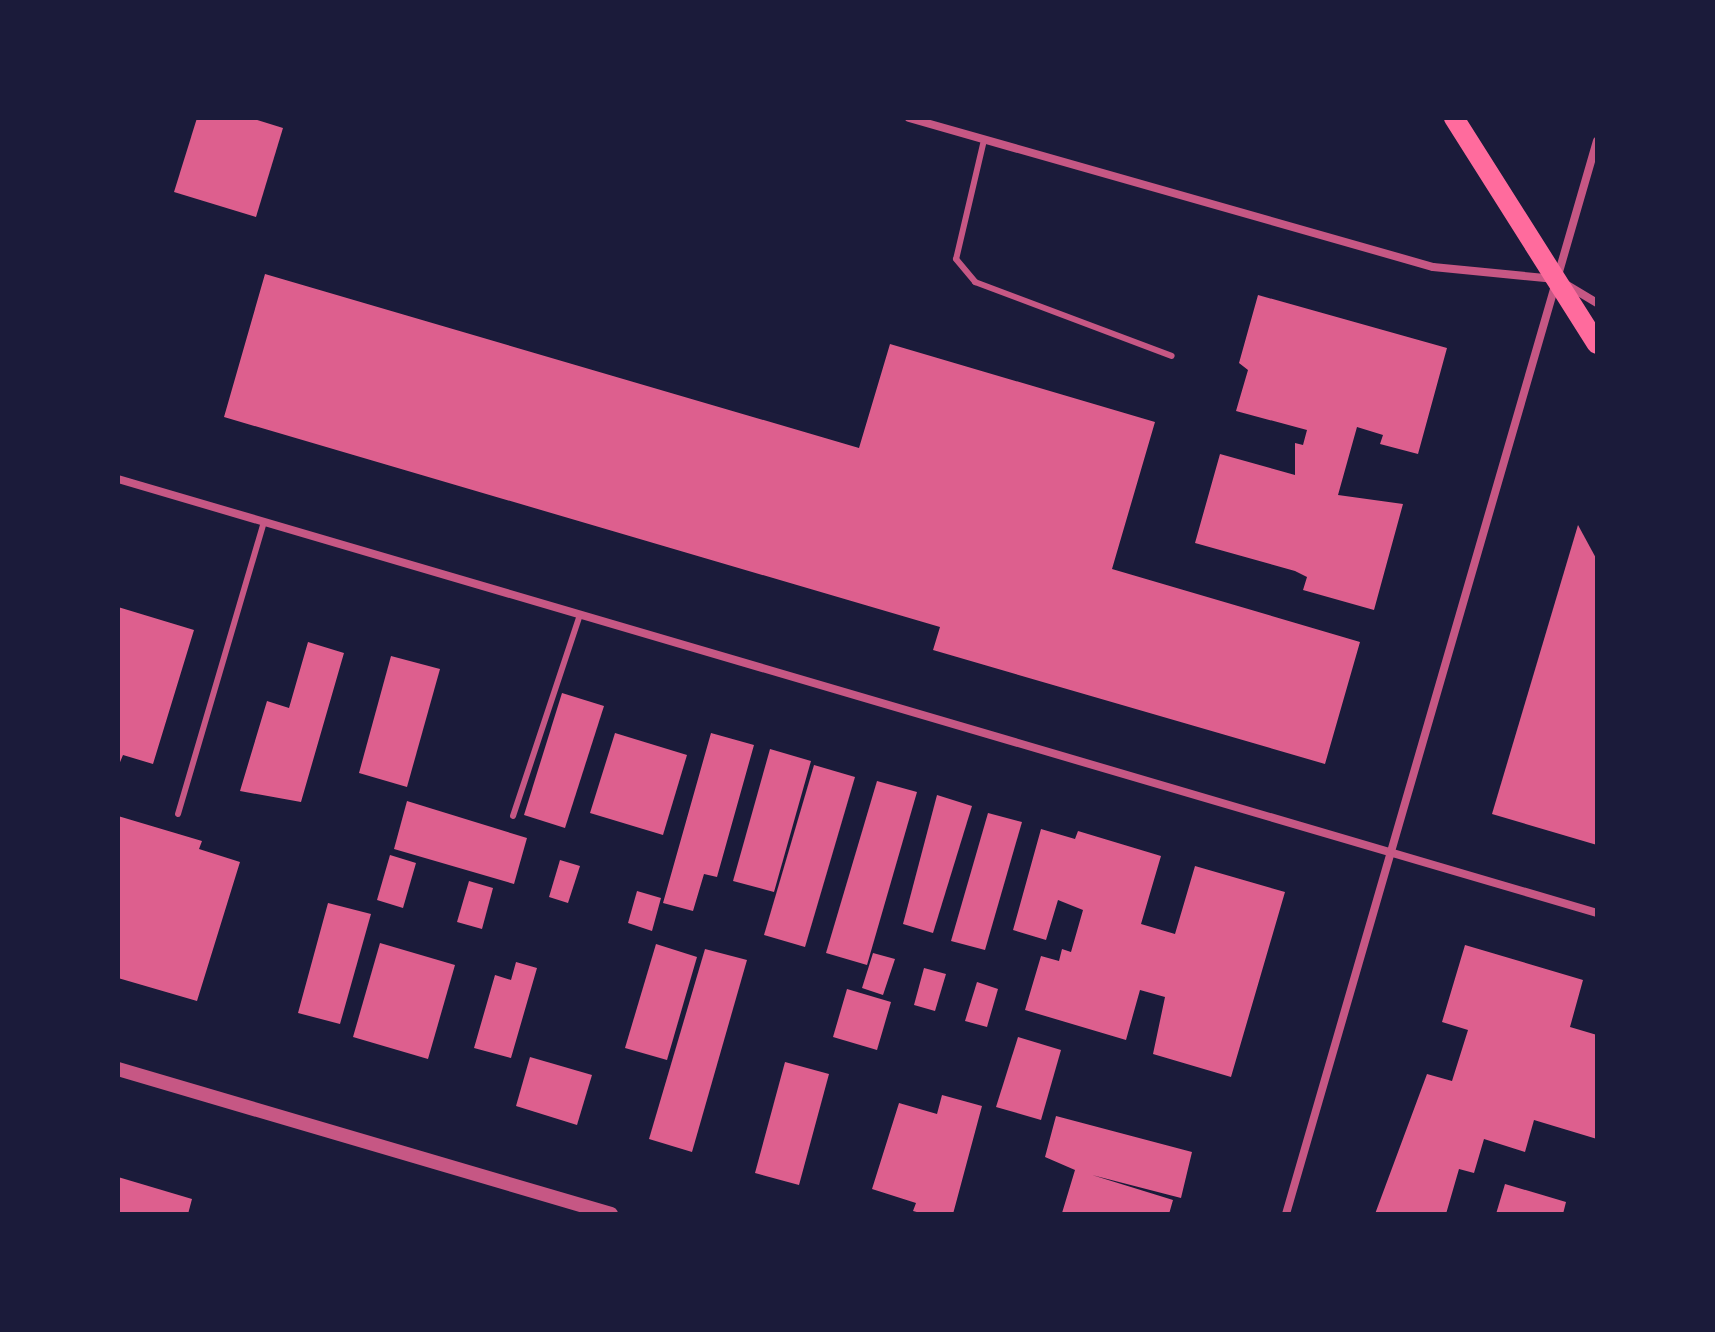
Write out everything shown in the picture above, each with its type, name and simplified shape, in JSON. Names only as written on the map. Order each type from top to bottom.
[{"type":"main road","points":[[1454,118],[1597,344]]},
{"type":"street","points":[[909,118],[1433,267],[1556,279],[1597,303]]},
{"type":"street","points":[[1286,1214],[1597,141]]},
{"type":"street","points":[[118,479],[1597,913]]},
{"type":"street","points":[[118,1069],[611,1214]]},
{"type":"lane","points":[[984,140],[956,259],[975,282],[1172,356]]},
{"type":"lane","points":[[178,814],[264,522]]},
{"type":"lane","points":[[513,816],[580,615]]},
{"type":"building","points":[[197,118],[251,118],[283,128],[256,217],[174,192]]},
{"type":"building","points":[[265,274],[859,448],[890,344],[1155,422],[1112,569],[1360,642],[1325,764],[933,650],[940,627],[224,417]]},
{"type":"building","points":[[1258,295],[1447,348],[1418,454],[1380,444],[1383,435],[1357,427],[1338,495],[1403,504],[1374,610],[1303,590],[1307,577],[1295,571],[1195,543],[1220,454],[1295,475],[1295,443],[1303,445],[1307,430],[1236,411],[1248,370],[1239,363]]},
{"type":"building","points":[[1578,525],[1597,560],[1597,845],[1492,814]]},
{"type":"building","points":[[118,607],[194,630],[153,764],[123,755],[118,767]]},
{"type":"building","points":[[308,642],[344,653],[301,802],[240,791],[267,701],[289,708]]},
{"type":"building","points":[[391,656],[440,669],[407,787],[359,773]]},
{"type":"building","points":[[562,693],[604,706],[565,828],[524,815]]},
{"type":"building","points":[[615,733],[687,755],[663,835],[590,813]]},
{"type":"building","points":[[711,733],[754,745],[717,877],[704,874],[693,911],[663,903]]},
{"type":"building","points":[[770,749],[811,761],[774,892],[733,881]]},
{"type":"building","points":[[814,765],[855,777],[805,947],[764,935]]},
{"type":"building","points":[[877,781],[917,792],[867,965],[826,953]]},
{"type":"building","points":[[937,795],[972,806],[933,933],[903,924]]},
{"type":"building","points":[[407,801],[527,838],[514,884],[394,849]]},
{"type":"building","points":[[988,813],[1022,822],[985,950],[951,941]]},
{"type":"building","points":[[118,816],[202,841],[199,849],[240,862],[197,1001],[118,978]]},
{"type":"building","points":[[1041,829],[1075,839],[1078,831],[1161,856],[1141,924],[1175,934],[1195,866],[1285,892],[1231,1077],[1153,1054],[1165,997],[1140,990],[1126,1040],[1025,1010],[1041,956],[1059,961],[1062,949],[1071,952],[1083,910],[1058,900],[1046,940],[1013,930]]},
{"type":"building","points":[[390,855],[416,863],[403,908],[377,900]]},
{"type":"building","points":[[560,860],[580,866],[568,903],[549,897]]},
{"type":"building","points":[[469,881],[493,888],[482,929],[457,922]]},
{"type":"building","points":[[637,891],[661,898],[652,931],[628,923]]},
{"type":"building","points":[[328,903],[371,914],[340,1024],[298,1013]]},
{"type":"building","points":[[380,943],[455,965],[428,1059],[353,1037]]},
{"type":"building","points":[[656,944],[697,957],[667,1060],[625,1048]]},
{"type":"building","points":[[1465,945],[1583,980],[1570,1027],[1597,1035],[1597,1139],[1534,1120],[1525,1152],[1484,1139],[1474,1173],[1459,1169],[1446,1214],[1375,1214],[1427,1074],[1452,1081],[1468,1030],[1442,1022]]},
{"type":"building","points":[[705,949],[747,960],[692,1152],[649,1139]]},
{"type":"building","points":[[873,953],[895,959],[883,995],[862,988]]},
{"type":"building","points":[[516,962],[537,968],[511,1058],[474,1048],[495,975],[511,980]]},
{"type":"building","points":[[924,968],[946,974],[935,1011],[914,1005]]},
{"type":"building","points":[[977,982],[998,989],[987,1027],[965,1021]]},
{"type":"building","points":[[847,989],[891,1002],[877,1050],[833,1037]]},
{"type":"building","points":[[1018,1037],[1061,1050],[1041,1120],[996,1107]]},
{"type":"building","points":[[530,1057],[592,1075],[577,1125],[516,1106]]},
{"type":"building","points":[[785,1062],[829,1074],[799,1185],[755,1173]]},
{"type":"building","points":[[942,1095],[982,1106],[953,1214],[924,1214],[913,1211],[916,1203],[872,1189],[899,1103],[937,1114]]},
{"type":"building","points":[[1056,1116],[1192,1152],[1181,1198],[1092,1175],[1173,1200],[1169,1214],[1062,1213],[1075,1170],[1045,1157]]},
{"type":"building","points":[[118,1177],[192,1199],[188,1214],[118,1214]]},
{"type":"building","points":[[1505,1184],[1566,1202],[1563,1214],[1496,1214]]}]
